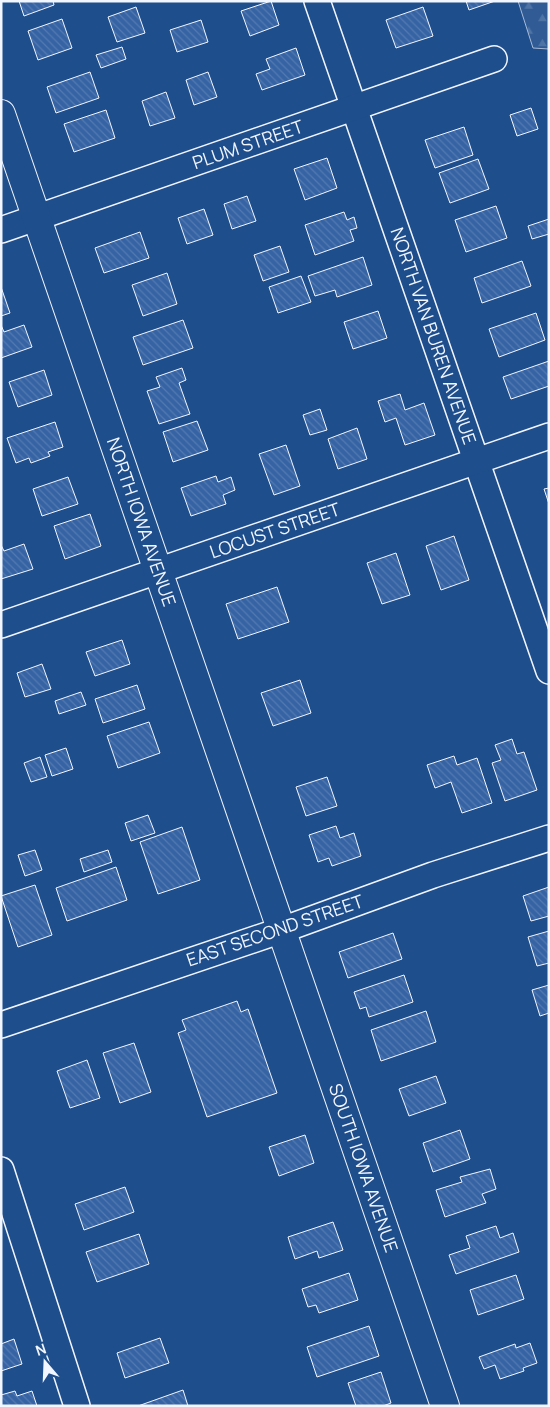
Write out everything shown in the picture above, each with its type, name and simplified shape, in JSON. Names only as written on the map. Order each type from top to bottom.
[{"type":"main road","name":"NORTH IOWA AVENUE","points":[[1,114],[282,930]]},
{"type":"main road","name":"SOUTH IOWA AVENUE","points":[[282,930],[445,1406]]},
{"type":"street","name":"NORTH VAN BUREN AVENUE","points":[[317,1],[549,672]]},
{"type":"street","name":"PLUM STREET","points":[[1,230],[494,59]]},
{"type":"street","name":"LOCUST STREET","points":[[1,626],[549,436]]},
{"type":"street","name":"EAST SECOND STREET","points":[[1,1025],[282,930],[433,875],[549,838]]},
{"type":"street","points":[[1,1170],[77,1406]]},
{"type":"green space","points":[[518,1],[549,1],[549,49],[533,48]]},
{"type":"building","points":[[19,1],[53,1],[54,5],[24,16]]},
{"type":"building","points":[[271,1],[279,25],[250,36],[241,11]]},
{"type":"building","points":[[466,1],[495,1],[469,10]]},
{"type":"building","points":[[136,7],[145,33],[117,42],[108,17]]},
{"type":"building","points":[[423,7],[433,36],[396,48],[386,20]]},
{"type":"building","points":[[62,19],[72,48],[38,60],[28,31]]},
{"type":"building","points":[[201,20],[208,42],[177,52],[170,30]]},
{"type":"building","points":[[122,47],[126,59],[101,68],[96,55]]},
{"type":"building","points":[[296,48],[305,75],[262,90],[256,74],[270,69],[266,59]]},
{"type":"building","points":[[90,72],[99,98],[56,113],[47,87]]},
{"type":"building","points":[[208,72],[217,97],[194,105],[186,80]]},
{"type":"building","points":[[166,92],[175,118],[150,126],[142,101]]},
{"type":"building","points":[[531,108],[538,129],[517,136],[510,115]]},
{"type":"building","points":[[106,110],[115,138],[74,152],[64,124]]},
{"type":"building","points":[[464,127],[473,155],[435,168],[425,140]]},
{"type":"building","points":[[327,158],[337,188],[305,200],[294,169]]},
{"type":"building","points":[[478,159],[489,189],[450,203],[439,173]]},
{"type":"building","points":[[247,196],[256,221],[232,229],[224,204]]},
{"type":"building","points":[[496,206],[507,238],[466,252],[455,220]]},
{"type":"building","points":[[204,209],[213,235],[187,244],[178,218]]},
{"type":"building","points":[[344,212],[347,220],[354,217],[357,228],[350,230],[354,241],[315,255],[305,225]]},
{"type":"building","points":[[549,219],[549,234],[532,239],[528,226]]},
{"type":"building","points":[[140,232],[149,258],[104,273],[95,248]]},
{"type":"building","points":[[280,246],[289,272],[263,281],[254,255]]},
{"type":"building","points":[[363,257],[372,285],[337,297],[335,290],[315,296],[308,276]]},
{"type":"building","points":[[522,261],[531,286],[482,303],[474,278]]},
{"type":"building","points":[[167,273],[177,304],[143,316],[132,285]]},
{"type":"building","points":[[301,276],[311,302],[278,313],[269,287]]},
{"type":"building","points":[[1,287],[10,313],[1,316]]},
{"type":"building","points":[[378,311],[387,338],[353,349],[344,322]]},
{"type":"building","points":[[536,313],[545,340],[499,357],[489,329]]},
{"type":"building","points":[[183,320],[193,348],[143,365],[133,337]]},
{"type":"building","points":[[1,325],[4,332],[24,325],[32,347],[1,358]]},
{"type":"building","points":[[549,361],[549,386],[511,399],[503,377]]},
{"type":"building","points":[[182,368],[186,380],[179,383],[190,414],[159,424],[147,391],[160,387],[156,377]]},
{"type":"building","points":[[44,370],[52,395],[18,407],[9,382]]},
{"type":"building","points":[[400,394],[405,410],[424,403],[435,435],[405,445],[396,418],[385,422],[378,401]]},
{"type":"building","points":[[320,409],[327,430],[310,435],[303,415]]},
{"type":"building","points":[[197,421],[208,450],[173,462],[163,432]]},
{"type":"building","points":[[55,422],[63,447],[48,452],[50,456],[31,463],[29,458],[16,463],[7,438]]},
{"type":"building","points":[[357,428],[367,459],[338,469],[328,439]]},
{"type":"building","points":[[286,445],[300,486],[274,495],[259,454]]},
{"type":"building","points":[[216,476],[218,482],[231,477],[235,490],[223,495],[226,504],[191,516],[181,488]]},
{"type":"building","points":[[68,477],[78,504],[42,516],[33,489]]},
{"type":"building","points":[[549,488],[549,504],[544,489]]},
{"type":"building","points":[[90,514],[101,546],[65,559],[54,526]]},
{"type":"building","points":[[454,536],[469,580],[441,590],[426,546]]},
{"type":"building","points":[[24,544],[33,569],[1,579],[1,545],[4,551]]},
{"type":"building","points":[[396,553],[410,595],[382,604],[367,563]]},
{"type":"building","points":[[277,587],[289,622],[238,639],[226,604]]},
{"type":"building","points":[[122,640],[130,664],[95,676],[86,652]]},
{"type":"building","points":[[42,664],[51,689],[25,697],[17,673]]},
{"type":"building","points":[[300,680],[311,713],[273,726],[261,693]]},
{"type":"building","points":[[137,685],[145,709],[103,723],[95,699]]},
{"type":"building","points":[[81,692],[86,705],[59,714],[55,701]]},
{"type":"building","points":[[149,722],[160,753],[118,768],[107,736]]},
{"type":"building","points":[[512,739],[517,754],[524,752],[537,790],[505,801],[492,763],[501,760],[495,745]]},
{"type":"building","points":[[66,748],[73,769],[52,776],[45,755]]},
{"type":"building","points":[[454,756],[457,765],[477,758],[492,803],[462,813],[451,782],[435,788],[427,765]]},
{"type":"building","points":[[40,757],[47,777],[31,782],[24,763]]},
{"type":"building","points":[[327,777],[337,806],[306,816],[296,787]]},
{"type":"building","points":[[148,815],[155,833],[131,841],[125,823]]},
{"type":"building","points":[[336,826],[340,838],[354,833],[361,856],[332,866],[329,858],[318,862],[309,835]]},
{"type":"building","points":[[182,827],[200,880],[158,894],[140,842]]},
{"type":"building","points":[[35,850],[42,870],[25,876],[18,855]]},
{"type":"building","points":[[108,850],[112,862],[84,872],[80,859]]},
{"type":"building","points":[[116,867],[127,900],[67,921],[56,888]]},
{"type":"building","points":[[35,885],[52,935],[18,947],[1,896]]},
{"type":"building","points":[[549,887],[549,916],[531,921],[523,896]]},
{"type":"building","points":[[549,931],[549,963],[537,966],[528,937]]},
{"type":"building","points":[[393,933],[402,959],[348,978],[339,952]]},
{"type":"building","points":[[404,975],[413,1002],[369,1017],[366,1007],[360,1009],[354,992]]},
{"type":"building","points":[[549,985],[549,1013],[540,1016],[532,990]]},
{"type":"building","points":[[237,1001],[241,1012],[248,1009],[277,1093],[207,1117],[178,1033],[186,1030],[182,1020]]},
{"type":"building","points":[[426,1011],[436,1042],[381,1061],[371,1030]]},
{"type":"building","points":[[134,1043],[151,1092],[120,1103],[103,1053]]},
{"type":"building","points":[[87,1060],[100,1098],[70,1108],[57,1071]]},
{"type":"building","points":[[436,1076],[446,1103],[409,1116],[399,1089]]},
{"type":"building","points":[[460,1130],[470,1159],[433,1172],[423,1143]]},
{"type":"building","points":[[305,1135],[314,1163],[279,1176],[269,1147]]},
{"type":"building","points":[[490,1169],[496,1189],[482,1194],[486,1203],[445,1217],[436,1190],[462,1182],[460,1177]]},
{"type":"building","points":[[125,1187],[134,1212],[84,1230],[75,1204]]},
{"type":"building","points":[[333,1222],[343,1250],[319,1258],[317,1251],[295,1259],[288,1237]]},
{"type":"building","points":[[496,1226],[500,1238],[513,1233],[519,1252],[456,1274],[449,1255],[470,1248],[466,1236]]},
{"type":"building","points":[[139,1234],[149,1264],[97,1282],[86,1252]]},
{"type":"building","points":[[349,1273],[358,1300],[319,1313],[316,1305],[308,1307],[302,1289]]},
{"type":"building","points":[[516,1275],[524,1299],[478,1315],[470,1290]]},
{"type":"building","points":[[369,1326],[379,1356],[317,1377],[307,1347]]},
{"type":"building","points":[[160,1338],[169,1363],[125,1378],[117,1353]]},
{"type":"building","points":[[14,1339],[22,1364],[1,1371],[1,1344]]},
{"type":"building","points":[[530,1343],[537,1363],[523,1368],[524,1371],[500,1379],[495,1365],[484,1369],[479,1357],[515,1344],[516,1348]]},
{"type":"building","points":[[381,1372],[391,1403],[383,1406],[356,1406],[348,1383]]},
{"type":"building","points":[[183,1390],[188,1406],[138,1406]]},
{"type":"building","points":[[15,1391],[17,1396],[32,1391],[37,1406],[1,1406],[1,1395]]}]
